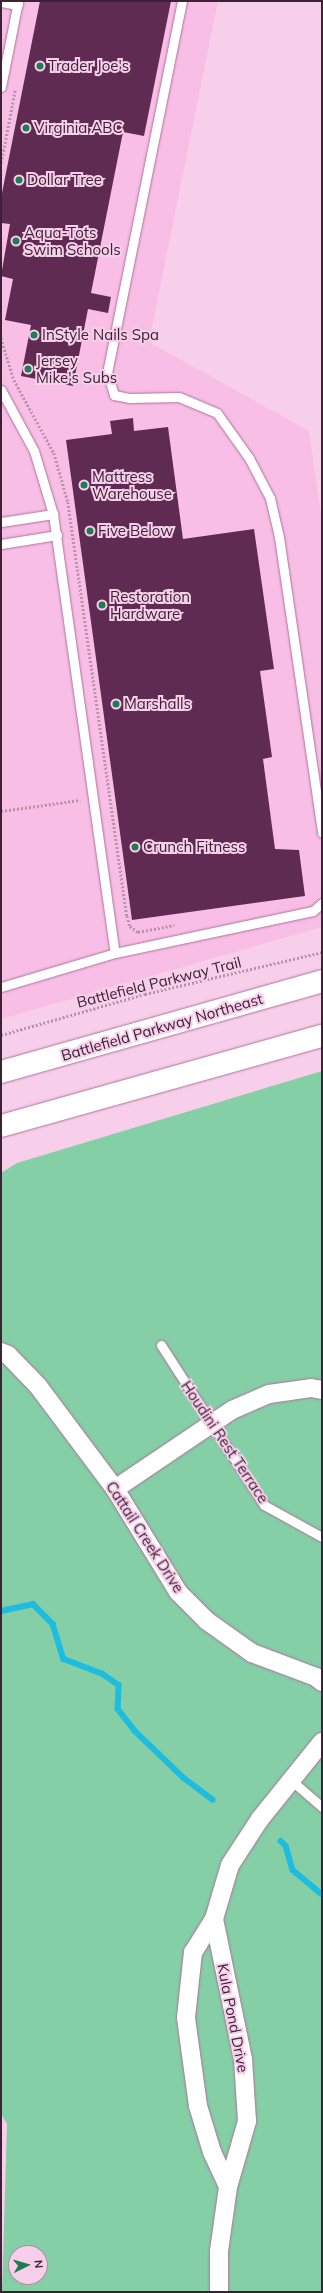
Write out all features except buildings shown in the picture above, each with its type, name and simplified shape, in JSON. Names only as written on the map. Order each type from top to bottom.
[{"type":"main road","name":"Battlefield Parkway Northeast","points":[[1,1072],[322,982]]},
{"type":"main road","points":[[1,1126],[322,1036]]},
{"type":"street","name":"Cattail Creek Drive","points":[[1,1352],[8,1355],[38,1386],[115,1489],[178,1592],[207,1621],[252,1653],[316,1677],[322,1682]]},
{"type":"street","points":[[115,1489],[232,1410],[269,1394],[311,1388],[322,1390]]},
{"type":"street","name":"Kula Pond Drive","points":[[228,2187],[212,2152],[198,2106],[186,2018],[193,1952],[214,1919],[230,1865],[260,1819],[322,1742]]},
{"type":"street","name":"Kula Pond Drive","points":[[214,1919],[243,2059],[247,2121],[228,2187],[219,2251],[219,2292]]},
{"type":"lane","points":[[182,1],[107,372],[114,395],[129,398],[179,397],[217,413],[249,458],[270,498],[279,537],[322,834]]},
{"type":"lane","points":[[1,2],[18,3],[1,87]]},
{"type":"lane","points":[[1,390],[34,451],[53,514],[115,953]]},
{"type":"lane","points":[[1,522],[53,514]]},
{"type":"lane","points":[[1,544],[57,535]]},
{"type":"lane","points":[[1,987],[115,953],[313,911],[322,903]]},
{"type":"lane","name":"Houdini Rest Terrace","points":[[161,1345],[264,1505],[322,1537]]},
{"type":"lane","points":[[291,1780],[322,1807]]},
{"type":"path","points":[[1,338],[14,380],[54,453],[68,502],[130,926],[138,932],[176,924]]},
{"type":"path","points":[[1,811],[110,796]]},
{"type":"path","name":"Battlefield Parkway Trail","points":[[1,1035],[144,994],[322,952]]},
{"type":"shaded area","points":[[1,1],[218,1],[149,342],[309,431],[322,521],[322,927],[1,1019]]},
{"type":"green space","points":[[322,1071],[322,2292],[2,2292],[7,2124],[1,2114],[1,1173],[17,1163]]},
{"type":"waterway","points":[[1,1611],[33,1604],[53,1624],[64,1659],[103,1674],[119,1685],[118,1709],[135,1731],[184,1778],[213,1800]]},
{"type":"waterway","points":[[281,1841],[286,1846],[293,1870],[322,1894]]},
{"type":"place","name":"Trader Joe's","points":[[40,66]]},
{"type":"place","name":"Virginia ABC","points":[[26,128]]},
{"type":"place","name":"Dollar Tree","points":[[19,180]]},
{"type":"place","name":"Aqua-Tots Swim Schools","points":[[16,241]]},
{"type":"place","name":"InStyle Nails Spa","points":[[34,335]]},
{"type":"place","name":"Jersey Mike's Subs","points":[[28,369]]},
{"type":"place","name":"Mattress Warehouse","points":[[84,485]]},
{"type":"place","name":"Five Below","points":[[90,531]]},
{"type":"place","name":"Restoration Hardware","points":[[102,605]]},
{"type":"place","name":"Marshalls","points":[[116,704]]},
{"type":"place","name":"Crunch Fitness","points":[[135,847]]}]
